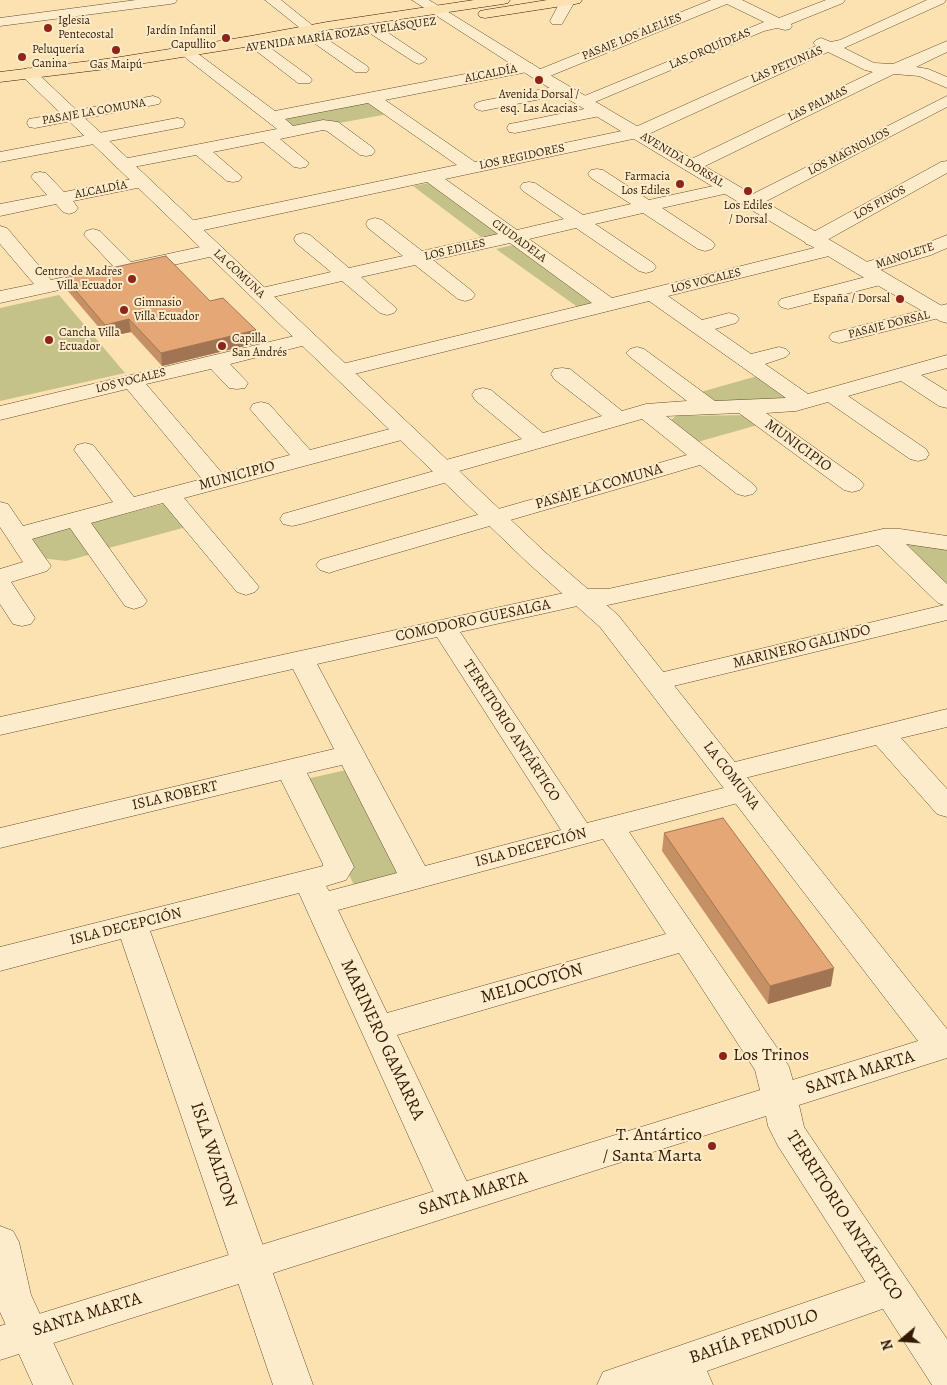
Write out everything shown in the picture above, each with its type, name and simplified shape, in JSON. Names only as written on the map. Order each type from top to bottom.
[{"type":"main road","name":"AVENIDA MARÍA ROZAS VELÁSQUEZ","points":[[114,63],[192,56],[260,47],[435,10],[503,0]]},
{"type":"main road","name":"AVENIDA MARÍA ROZAS VELÁSQUEZ","points":[[0,77],[114,63],[251,41],[315,34],[376,31],[572,1]]},
{"type":"street","points":[[0,22],[170,0]]},
{"type":"street","points":[[275,2],[297,0]]},
{"type":"street","name":"AVENIDA DORSAL","points":[[419,0],[564,90],[822,245],[881,280],[944,313]]},
{"type":"street","name":"PASAJE LOS ALELÍES","points":[[533,71],[724,0]]},
{"type":"street","points":[[730,0],[871,67],[922,72],[947,83]]},
{"type":"street","name":"LAS ORQUÍDEAS","points":[[584,102],[760,28],[795,18],[838,0]]},
{"type":"street","name":"LAS PETUNIAS","points":[[636,133],[815,51],[845,43],[940,0]]},
{"type":"street","name":"AVENIDA MARÍA ROZAS VELÁSQUEZ","points":[[557,20],[572,1]]},
{"type":"street","points":[[275,2],[361,69]]},
{"type":"street","points":[[376,31],[419,59]]},
{"type":"street","name":"LAS PALMAS","points":[[690,166],[890,70],[903,67],[947,46]]},
{"type":"street","points":[[260,47],[304,80]]},
{"type":"street","points":[[192,56],[290,131]]},
{"type":"street","name":"ALCALDÍA","points":[[266,112],[383,92],[449,78],[533,71]]},
{"type":"street","name":"LA COMUNA","points":[[28,74],[494,517],[610,620],[945,1049]]},
{"type":"street","points":[[209,91],[232,86]]},
{"type":"street","points":[[482,106],[564,90]]},
{"type":"street","points":[[383,92],[405,121],[472,168]]},
{"type":"street","name":"PASAJE LA COMUNA","points":[[35,123],[153,101]]},
{"type":"street","name":"LOS MAGNOLIOS","points":[[751,202],[947,101]]},
{"type":"street","points":[[515,128],[599,111]]},
{"type":"street","points":[[236,112],[266,112]]},
{"type":"street","points":[[405,121],[424,117]]},
{"type":"street","name":"PASAJE LA COMUNA","points":[[0,157],[177,123]]},
{"type":"street","name":"ALCALDÍA","points":[[123,164],[322,125],[332,126],[366,151]]},
{"type":"street","name":"LOS REGIDORES","points":[[190,227],[265,204],[402,176],[430,176],[472,168],[636,133]]},
{"type":"street","points":[[266,136],[300,163]]},
{"type":"street","points":[[438,144],[455,140]]},
{"type":"street","points":[[200,149],[233,177]]},
{"type":"street","name":"LOS PINOS","points":[[822,245],[947,166]]},
{"type":"street","points":[[597,174],[705,245]]},
{"type":"street","name":"CIUDADELA","points":[[430,176],[608,305]]},
{"type":"street","name":"ALCALDÍA","points":[[40,177],[66,204]]},
{"type":"street","name":"ALCALDÍA","points":[[0,210],[66,204],[142,182]]},
{"type":"street","points":[[530,187],[646,267]]},
{"type":"street","name":"LOS EDILES","points":[[260,294],[727,188]]},
{"type":"street","name":"LOS EDILES","points":[[375,224],[465,295]]},
{"type":"street","points":[[0,232],[47,287]]},
{"type":"street","points":[[93,235],[127,269]]},
{"type":"street","points":[[303,239],[387,310]]},
{"type":"street","name":"MANOLETE","points":[[863,269],[924,251],[947,241]]},
{"type":"street","name":"LOS VOCALES","points":[[342,371],[439,356],[507,330],[652,294],[822,245]]},
{"type":"street","points":[[0,297],[214,250]]},
{"type":"street","points":[[788,303],[881,280]]},
{"type":"street","points":[[652,294],[805,402]]},
{"type":"street","points":[[581,312],[598,324]]},
{"type":"street","name":"PASAJE DORSAL","points":[[839,337],[944,313]]},
{"type":"street","points":[[699,327],[729,319]]},
{"type":"street","points":[[507,330],[524,344]]},
{"type":"street","name":"LOS VOCALES","points":[[0,413],[52,409],[132,381],[307,339]]},
{"type":"street","points":[[637,353],[710,407]]},
{"type":"street","points":[[748,362],[780,353]]},
{"type":"street","points":[[215,361],[237,383]]},
{"type":"street","name":"MUNICIPIO","points":[[446,471],[539,441],[646,412],[710,407],[776,406],[805,402],[947,361]]},
{"type":"street","points":[[903,373],[947,401]]},
{"type":"street","points":[[562,374],[619,419]]},
{"type":"street","points":[[132,381],[217,482]]},
{"type":"street","points":[[832,394],[918,454]]},
{"type":"street","points":[[483,395],[539,441]]},
{"type":"street","name":"MUNICIPIO","points":[[744,407],[852,485]]},
{"type":"street","points":[[260,409],[306,458]]},
{"type":"street","points":[[646,412],[745,489]]},
{"type":"street","name":"MUNICIPIO","points":[[17,535],[405,432]]},
{"type":"street","points":[[85,450],[128,505]]},
{"type":"street","name":"PASAJE LA COMUNA","points":[[494,517],[704,457]]},
{"type":"street","points":[[292,519],[446,471]]},
{"type":"street","points":[[168,494],[246,588]]},
{"type":"street","points":[[0,577],[38,566],[1,512]]},
{"type":"street","points":[[329,565],[494,517]]},
{"type":"street","points":[[76,519],[134,601]]},
{"type":"street","points":[[882,536],[947,598]]},
{"type":"street","name":"COMODORO GUESALGA","points":[[0,726],[582,597],[608,597],[882,536],[900,536],[947,543]]},
{"type":"street","points":[[0,585],[22,618]]},
{"type":"street","name":"MARINERO GALINDO","points":[[657,682],[947,612]]},
{"type":"street","name":"TERRITORIO ANTÁRTICO","points":[[444,628],[579,836]]},
{"type":"street","points":[[300,659],[416,879]]},
{"type":"street","name":"ISLA DECEPCIÓN","points":[[0,959],[132,925],[322,885],[416,879],[610,827],[882,734],[947,718]]},
{"type":"street","points":[[882,734],[947,807]]},
{"type":"street","name":"ISLA ROBERT","points":[[0,838],[350,754]]},
{"type":"street","name":"MARINERO GAMARRA","points":[[290,769],[338,864],[322,885],[378,1028],[456,1199]]},
{"type":"street","name":"TERRITORIO ANTÁRTICO","points":[[610,827],[772,1067],[786,1126],[791,1136],[947,1373]]},
{"type":"street","name":"ISLA WALTON","points":[[132,925],[293,1385]]},
{"type":"street","name":"MELOCOTÓN","points":[[378,1028],[686,940]]},
{"type":"street","name":"SANTA MARTA","points":[[14,1338],[780,1098],[945,1049]]},
{"type":"street","points":[[0,1242],[12,1296],[14,1338],[53,1385]]},
{"type":"street","name":"BAHÍA PENDULO","points":[[617,1385],[687,1374],[891,1289]]},
{"type":"shaded area","points":[[370,102],[388,114],[334,124],[291,126],[278,119]]},
{"type":"shaded area","points":[[434,182],[506,235],[485,240],[413,186]]},
{"type":"shaded area","points":[[517,244],[600,303],[579,308],[496,249]]},
{"type":"shaded area","name":"Cancha Villa Ecuador","points":[[59,295],[125,373],[0,401],[0,308]]},
{"type":"shaded area","points":[[761,375],[793,397],[787,401],[710,403],[697,393]]},
{"type":"shaded area","points":[[750,415],[761,424],[694,443],[668,422],[676,416]]},
{"type":"shaded area","points":[[171,502],[190,526],[105,549],[87,524]]},
{"type":"shaded area","points":[[73,527],[92,554],[66,561],[41,558],[28,539]]},
{"type":"shaded area","points":[[895,542],[947,547],[947,593]]},
{"type":"shaded area","points":[[346,770],[401,876],[355,887],[302,780]]},
{"type":"building","points":[[166,256],[210,301],[223,298],[256,330],[161,353],[129,319],[105,325],[65,278]]},
{"type":"building","points":[[723,818],[834,968],[770,986],[664,833]]},
{"type":"place","name":"Iglesia Pentecostal","points":[[48,28]]},
{"type":"place","name":"Jardín Infantil Capullito","points":[[226,38]]},
{"type":"place","name":"Gas Maipú","points":[[116,50]]},
{"type":"place","name":"Peluquería Canina","points":[[22,57]]},
{"type":"place","name":"Avenida Dorsal / esq. Las Acacias","points":[[539,80]]},
{"type":"place","name":"Farmacia Los Ediles","points":[[680,184]]},
{"type":"place","name":"Los Ediles / Dorsal","points":[[748,191]]},
{"type":"place","name":"Centro de Madres Villa Ecuador","points":[[132,279]]},
{"type":"place","name":"España / Dorsal","points":[[900,299]]},
{"type":"place","name":"Gimnasio Villa Ecuador","points":[[124,310]]},
{"type":"place","name":"Cancha Villa Ecuador","points":[[49,340]]},
{"type":"place","name":"Capilla San Andrés","points":[[222,346]]},
{"type":"place","name":"Los Trinos","points":[[723,1056]]},
{"type":"place","name":"T. Antártico / Santa Marta","points":[[712,1146]]}]
